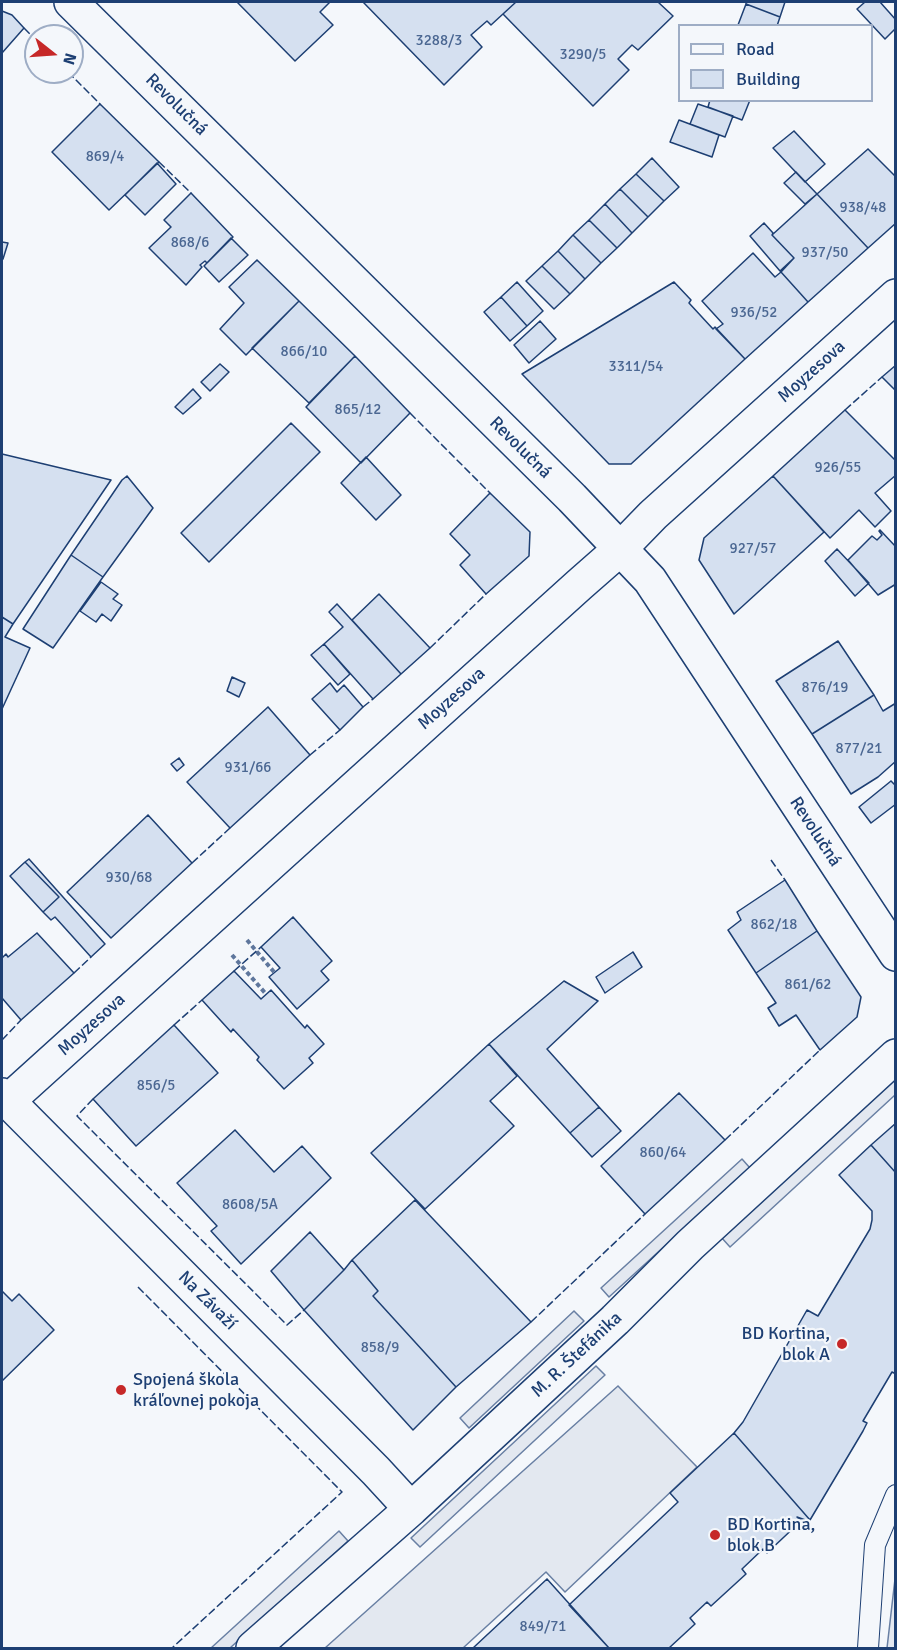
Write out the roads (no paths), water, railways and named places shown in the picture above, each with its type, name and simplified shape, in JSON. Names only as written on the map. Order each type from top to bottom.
[{"type":"street","name":"Revolučná","points":[[71,2],[563,490],[650,580],[896,954]]},
{"type":"street","name":"Moyzesova","points":[[5,1098],[620,549],[653,516],[896,296]]},
{"type":"street","name":"M. R. Štefánika","points":[[254,1648],[411,1509],[615,1320],[690,1245],[896,1056]]},
{"type":"street","name":"Na Závaží","points":[[5,1098],[376,1471],[411,1509]]},
{"type":"lane","points":[[868,1648],[875,1545],[896,1495]]},
{"type":"place","name":"BD Kortina, blok A","points":[[842,1344]]},
{"type":"place","name":"Spojená škola kráľovnej pokoja","points":[[121,1390]]},
{"type":"place","name":"BD Kortina, blok B","points":[[715,1535]]}]
